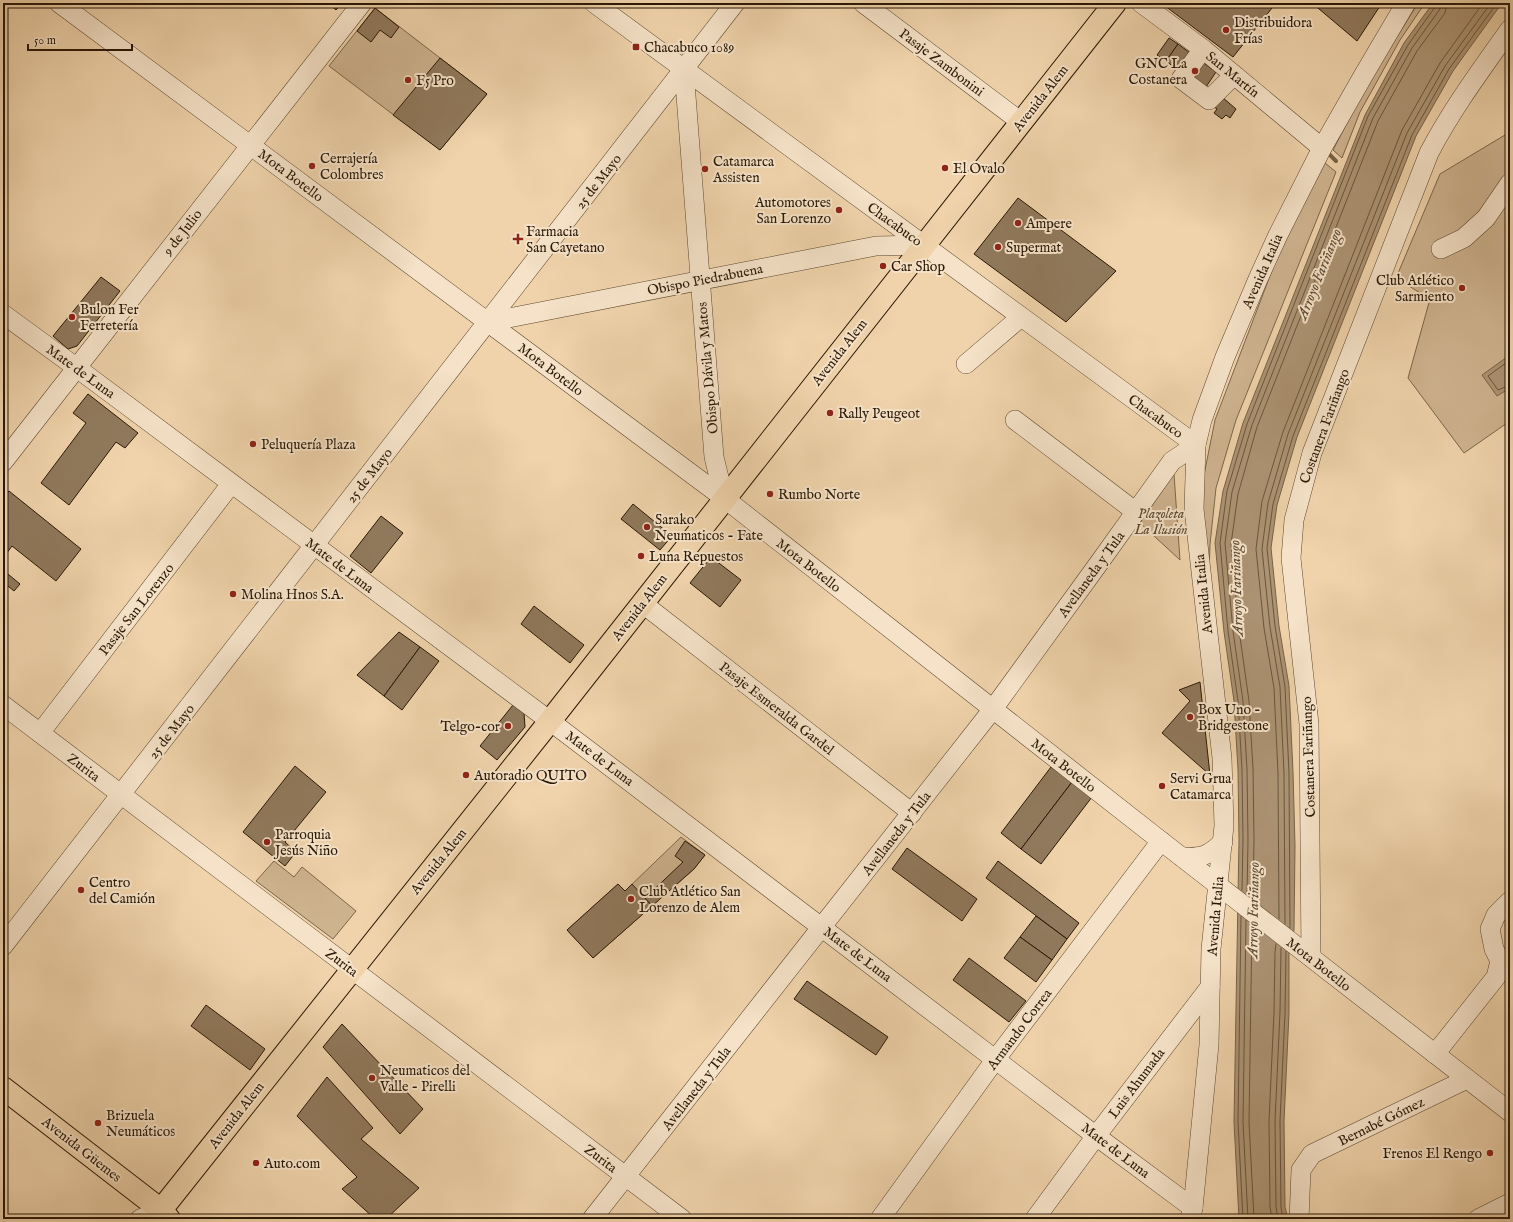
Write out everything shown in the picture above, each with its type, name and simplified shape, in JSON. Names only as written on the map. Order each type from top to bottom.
[{"type":"main road","name":"Avenida Alem","points":[[165,1214],[352,969],[550,721],[1115,3]]},
{"type":"main road","name":"Avenida Güemes","points":[[3,1088],[165,1214]]},
{"type":"street","name":"Mota Botello","points":[[59,3],[724,498],[1161,841],[1510,1112]]},
{"type":"street","name":"9 de Julio","points":[[3,462],[362,3]]},
{"type":"street","name":"Chacabuco","points":[[594,3],[1196,446]]},
{"type":"street","name":"25 de Mayo","points":[[3,946],[735,3]]},
{"type":"street","name":"Pasaje Zambonini","points":[[862,3],[1021,122]]},
{"type":"street","name":"San Martín","points":[[1141,3],[1203,49],[1322,148]]},
{"type":"street","name":"Avenida Italia","points":[[1191,1213],[1210,1046],[1211,949],[1224,889],[1222,758],[1194,509],[1196,446],[1202,420],[1225,357],[1278,234],[1322,148],[1406,3]]},
{"type":"street","name":"Costanera Fariñango","points":[[1305,953],[1309,724],[1291,558],[1294,520],[1312,453],[1429,153],[1444,125],[1510,29]]},
{"type":"street","points":[[1203,49],[1181,79],[1209,100],[1234,74]]},
{"type":"street","name":"Obispo Dávila y Matos","points":[[684,70],[714,457],[724,498]]},
{"type":"street","points":[[1441,249],[1464,238],[1486,218],[1510,184]]},
{"type":"street","name":"Obispo Piedrabuena","points":[[488,322],[876,246],[924,245]]},
{"type":"street","name":"Mate de Luna","points":[[3,314],[550,721],[1096,1136],[1191,1213]]},
{"type":"street","points":[[966,364],[1021,317]]},
{"type":"street","points":[[1015,420],[1136,512]]},
{"type":"street","name":"Avellaneda y Tula","points":[[592,1219],[993,709],[1172,461],[1196,446]]},
{"type":"street","name":"Pasaje San Lorenzo","points":[[40,733],[232,484]]},
{"type":"street","name":"Pasaje Esmeralda Gardel","points":[[642,603],[912,813]]},
{"type":"street","name":"Zurita","points":[[3,705],[682,1219]]},
{"type":"street","name":"Armando Correa","points":[[880,1219],[995,1060],[1161,841]]},
{"type":"street","points":[[1182,857],[1195,858],[1212,853],[1223,842]]},
{"type":"street","points":[[1435,1054],[1505,964],[1494,949],[1490,929],[1496,915],[1510,901]]},
{"type":"street","name":"Luis Ahumada","points":[[1035,1219],[1096,1136],[1210,987]]},
{"type":"street","name":"Bernabé Gómez","points":[[1299,1219],[1301,1170],[1312,1154],[1467,1078]]},
{"type":"street","points":[[1478,1219],[1510,1203]]},
{"type":"street","points":[[140,1219],[165,1214]]},
{"type":"green space","points":[[1418,3],[1425,3],[1400,40],[1360,112],[1342,158],[1333,150],[1366,87]]},
{"type":"green space","name":"F5 Pro","points":[[375,8],[487,94],[440,150],[329,66]]},
{"type":"green space","name":"Club Atlético Sarmiento","points":[[1510,132],[1510,421],[1464,453],[1408,378],[1430,299],[1396,278],[1440,174]]},
{"type":"green space","points":[[1325,163],[1336,172],[1236,420],[1216,488],[1210,544],[1209,574],[1202,512],[1203,480],[1215,420],[1281,247]]},
{"type":"green space","name":"Plazoleta La Ilusión","points":[[1174,474],[1180,560],[1140,523]]},
{"type":"green space","name":"Club Atlético San Lorenzo de Alem","points":[[681,837],[705,855],[694,869],[593,958],[567,930],[618,884],[625,891]]},
{"type":"green space","points":[[274,861],[294,877],[302,867],[356,911],[333,939],[256,881]]},
{"type":"water","name":"Arroyo Fariñango","points":[[1433,3],[1502,3],[1453,71],[1416,136],[1297,437],[1277,505],[1271,548],[1279,626],[1289,686],[1295,846],[1294,930],[1289,953],[1289,1013],[1284,1121],[1285,1207],[1288,1219],[1239,1219],[1234,1122],[1239,840],[1238,770],[1234,701],[1224,632],[1215,543],[1223,491],[1243,423],[1365,115],[1404,43]]},
{"type":"water","points":[[1510,355],[1510,388],[1497,396],[1482,375]]},
{"type":"building","points":[[328,3],[342,3],[336,10]]},
{"type":"building","name":"Distribuidora Frías","points":[[1161,3],[1276,3],[1233,57]]},
{"type":"building","name":"Distribuidora Frías","points":[[1312,3],[1382,3],[1357,41]]},
{"type":"building","points":[[375,8],[399,27],[391,38],[380,30],[371,42],[357,31]]},
{"type":"building","points":[[1169,38],[1178,44],[1166,61],[1157,55]]},
{"type":"building","points":[[1178,44],[1216,72],[1204,90],[1166,61]]},
{"type":"building","points":[[440,58],[487,94],[440,150],[393,115]]},
{"type":"building","points":[[1222,97],[1236,109],[1230,118],[1226,115],[1222,119],[1214,113],[1217,109],[1214,107]]},
{"type":"building","points":[[1018,198],[1116,271],[1066,322],[974,254]]},
{"type":"building","points":[[101,277],[120,291],[77,346],[68,349],[53,336]]},
{"type":"building","points":[[88,394],[138,433],[125,448],[116,442],[69,505],[41,483],[86,423],[73,413]]},
{"type":"building","points":[[9,491],[81,549],[56,581],[12,546],[3,558],[3,498]]},
{"type":"building","name":"Sarako Neumaticos - Fate","points":[[633,504],[672,536],[660,550],[621,519]]},
{"type":"building","points":[[381,516],[403,533],[371,573],[350,556]]},
{"type":"building","points":[[711,557],[741,580],[720,607],[690,583]]},
{"type":"building","points":[[3,570],[20,584],[14,591],[3,582]]},
{"type":"building","points":[[534,606],[584,645],[570,663],[521,624]]},
{"type":"building","points":[[399,632],[420,647],[384,696],[357,675]]},
{"type":"building","points":[[420,647],[439,661],[402,710],[384,696]]},
{"type":"building","name":"Box Uno - Bridgestone","points":[[1200,682],[1210,775],[1162,733],[1190,701],[1179,690]]},
{"type":"building","points":[[513,705],[524,713],[525,727],[497,760],[480,746]]},
{"type":"building","points":[[295,766],[326,792],[285,842],[296,852],[285,866],[243,832]]},
{"type":"building","points":[[1051,767],[1072,782],[1021,849],[1001,833]]},
{"type":"building","points":[[1072,782],[1092,797],[1041,864],[1021,849]]},
{"type":"building","points":[[685,841],[705,855],[694,869],[652,906],[645,898],[683,862],[675,856]]},
{"type":"building","points":[[907,848],[977,899],[962,921],[892,869]]},
{"type":"building","points":[[998,861],[1079,923],[1067,939],[986,878]]},
{"type":"building","points":[[618,884],[625,891],[632,884],[652,906],[593,958],[567,930]]},
{"type":"building","points":[[1036,916],[1067,939],[1052,960],[1020,937]]},
{"type":"building","points":[[1020,937],[1052,960],[1036,982],[1004,958]]},
{"type":"building","points":[[969,958],[1026,1001],[1009,1022],[953,980]]},
{"type":"building","points":[[807,981],[888,1037],[876,1055],[794,999]]},
{"type":"building","points":[[206,1005],[265,1049],[250,1070],[191,1026]]},
{"type":"building","name":"Neumaticos del Valle - Pirelli","points":[[342,1024],[423,1109],[400,1134],[323,1047]]},
{"type":"building","points":[[327,1077],[373,1128],[361,1139],[419,1188],[386,1219],[375,1219],[342,1189],[357,1177],[297,1116]]},
{"type":"waterway","points":[[1326,151],[1336,161]]},
{"type":"place","name":"Distribuidora Frías","points":[[1226,30]]},
{"type":"place","name":"Chacabuco 1089","points":[[636,47]]},
{"type":"place","name":"GNC La Costanera","points":[[1195,71]]},
{"type":"place","name":"F5 Pro","points":[[408,80]]},
{"type":"place","name":"Cerrajería Colombres","points":[[312,166]]},
{"type":"place","name":"El Ovalo","points":[[945,168]]},
{"type":"place","name":"Catamarca Assisten","points":[[705,169]]},
{"type":"place","name":"Automotores San Lorenzo","points":[[839,210]]},
{"type":"place","name":"Ampere","points":[[1018,223]]},
{"type":"place","name":"Farmacia San Cayetano","points":[[518,239]]},
{"type":"place","name":"Supermat","points":[[998,247]]},
{"type":"place","name":"Car Shop","points":[[883,266]]},
{"type":"place","name":"Club Atlético Sarmiento","points":[[1462,288]]},
{"type":"place","name":"Bulon Fer Ferretería","points":[[72,317]]},
{"type":"place","name":"Rally Peugeot","points":[[830,413]]},
{"type":"place","name":"Peluquería Plaza","points":[[253,444]]},
{"type":"place","name":"Rumbo Norte","points":[[770,494]]},
{"type":"place","name":"Sarako Neumaticos - Fate","points":[[647,527]]},
{"type":"place","name":"Luna Repuestos","points":[[641,556]]},
{"type":"place","name":"Molina Hnos S.A.","points":[[233,594]]},
{"type":"place","name":"Box Uno - Bridgestone","points":[[1190,717]]},
{"type":"place","name":"Telgo-cor","points":[[508,726]]},
{"type":"place","name":"Autoradio QUITO","points":[[466,775]]},
{"type":"place","name":"Servi Grua Catamarca","points":[[1162,786]]},
{"type":"place","name":"Parroquia Jesús Niño","points":[[267,842]]},
{"type":"place","name":"Centro del Camión","points":[[81,890]]},
{"type":"place","name":"Club Atlético San Lorenzo de Alem","points":[[631,899]]},
{"type":"place","name":"Neumaticos del Valle - Pirelli","points":[[372,1078]]},
{"type":"place","name":"Brizuela Neumáticos","points":[[98,1123]]},
{"type":"place","name":"Frenos El Rengo","points":[[1490,1153]]},
{"type":"place","name":"Auto.com","points":[[256,1163]]}]
